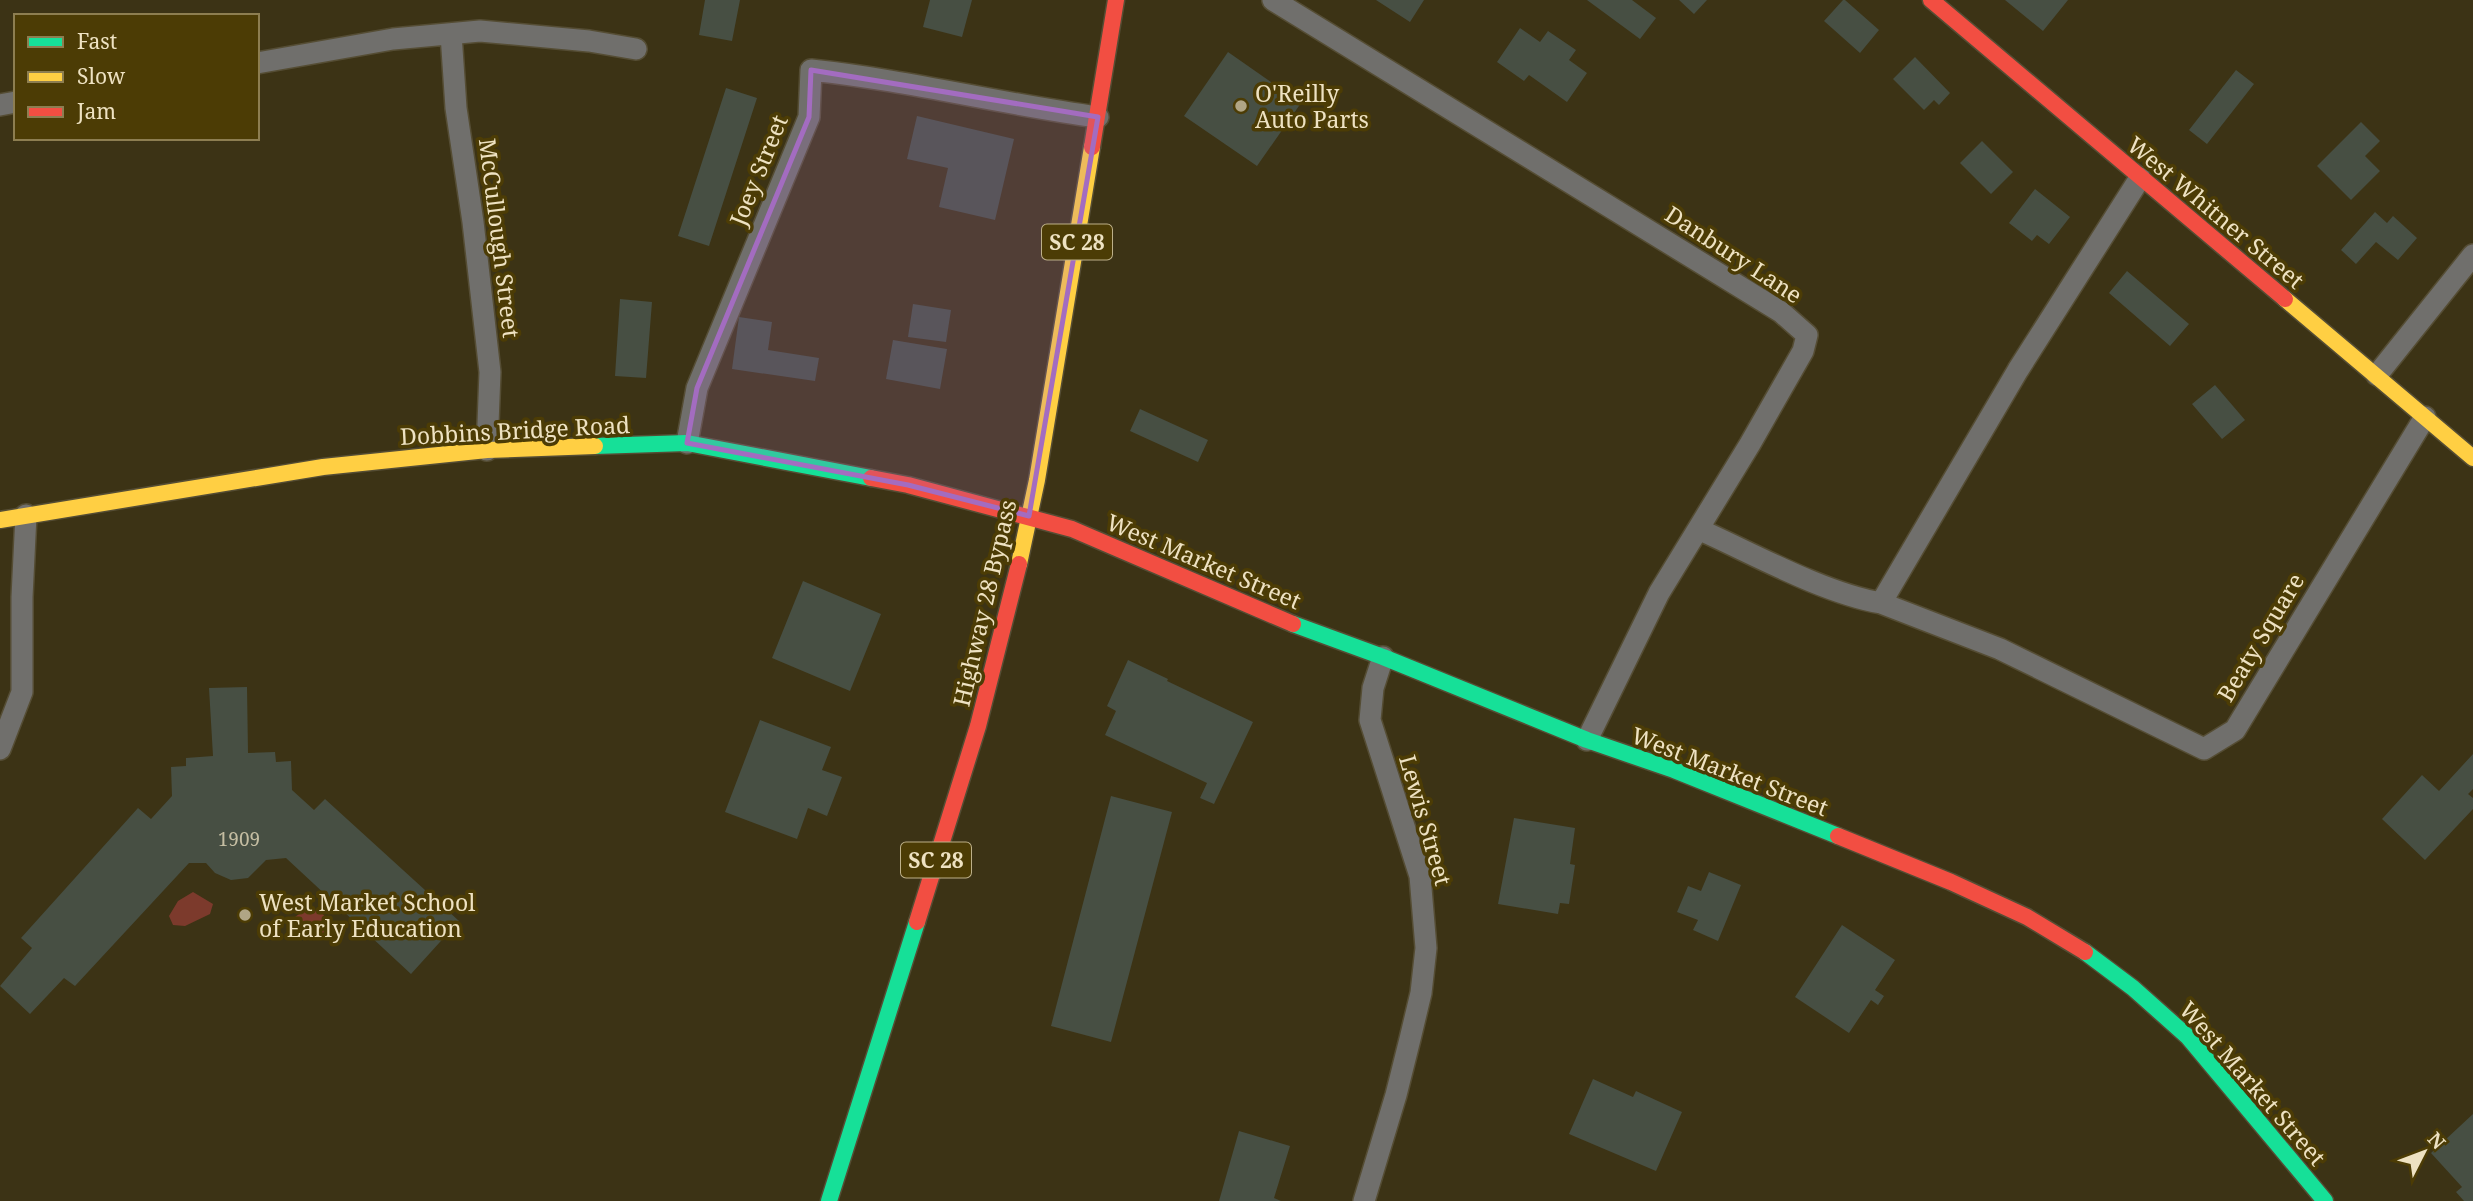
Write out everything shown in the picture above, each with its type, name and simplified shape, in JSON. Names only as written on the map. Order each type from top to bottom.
[{"type":"main road","name":"Highway 28 Bypass","points":[[829,1201],[978,726],[1029,516],[1116,0]]},
{"type":"main road","name":"West Whitner Street","points":[[1931,0],[2473,458]]},
{"type":"main road","name":"Dobbins Bridge Road","points":[[0,520],[323,467],[487,450],[687,443],[908,485],[1029,516]]},
{"type":"main road","name":"West Market Street","points":[[1029,516],[1072,529],[1279,619],[1383,657],[1587,740],[1674,770],[1951,882],[2027,917],[2080,948],[2133,988],[2188,1037],[2325,1201]]},
{"type":"street","name":"Danbury Lane","points":[[1273,0],[1781,313],[1807,335],[1803,351],[1659,593],[1587,740]]},
{"type":"street","points":[[259,63],[393,39],[480,32],[589,41],[636,49]]},
{"type":"street","name":"McCullough Street","points":[[451,34],[456,108],[473,222],[490,372],[487,450]]},
{"type":"street","name":"Joey Street","points":[[687,443],[697,388],[809,117],[811,69],[866,75],[1016,105],[1098,117]]},
{"type":"street","points":[[1881,603],[2018,370],[2140,178]]},
{"type":"street","points":[[2377,375],[2473,255]]},
{"type":"street","name":"Beaty Square","points":[[1698,529],[1816,582],[1881,603],[2000,649],[2204,749],[2235,730],[2425,417]]},
{"type":"street","points":[[0,749],[22,692],[22,597],[26,515]]},
{"type":"street","name":"Lewis Street","points":[[1364,1201],[1410,1039],[1421,993],[1426,948],[1420,877],[1370,720],[1373,688],[1383,657]]},
{"type":"highlighted area","points":[[811,70],[1098,117],[1029,516],[908,485],[687,443],[697,388],[809,117]]},
{"type":"shaded area","points":[[193,892],[213,904],[210,914],[185,926],[173,925],[169,916],[178,901]]},
{"type":"shaded area","points":[[321,911],[327,920],[323,935],[312,940],[299,927],[295,917],[302,912]]},
{"type":"building","points":[[705,0],[740,0],[732,41],[699,35]]},
{"type":"building","points":[[930,0],[972,0],[962,37],[923,27]]},
{"type":"building","points":[[1376,0],[1424,0],[1410,22]]},
{"type":"building","points":[[1587,0],[1632,0],[1656,18],[1640,39]]},
{"type":"building","points":[[1679,0],[1707,0],[1694,14]]},
{"type":"building","points":[[1843,0],[1879,30],[1860,53],[1824,21]]},
{"type":"building","points":[[2005,0],[2068,0],[2043,31]]},
{"type":"building","points":[[1520,28],[1540,42],[1548,31],[1576,50],[1569,60],[1587,73],[1567,102],[1529,75],[1524,81],[1497,62]]},
{"type":"building","points":[[1228,52],[1301,103],[1257,166],[1184,116]]},
{"type":"building","points":[[1915,57],[1950,93],[1939,105],[1934,100],[1924,110],[1893,79]]},
{"type":"building","points":[[2236,70],[2254,84],[2207,144],[2189,130]]},
{"type":"building","points":[[726,88],[757,98],[709,246],[678,236]]},
{"type":"building","points":[[917,116],[1014,139],[995,220],[939,207],[948,168],[907,159]]},
{"type":"building","points":[[2361,122],[2380,141],[2365,156],[2380,171],[2351,200],[2317,166]]},
{"type":"building","points":[[1982,141],[2013,172],[1991,194],[1960,163]]},
{"type":"building","points":[[2035,189],[2070,217],[2049,244],[2037,235],[2032,241],[2009,223]]},
{"type":"building","points":[[2375,212],[2387,223],[2393,216],[2417,238],[2398,260],[2376,242],[2356,264],[2341,250]]},
{"type":"building","points":[[2127,271],[2189,324],[2170,346],[2109,293]]},
{"type":"building","points":[[620,299],[652,302],[646,378],[615,376]]},
{"type":"building","points":[[913,304],[951,310],[946,342],[908,337]]},
{"type":"building","points":[[739,317],[772,322],[768,350],[819,358],[815,381],[732,369]]},
{"type":"building","points":[[893,340],[947,349],[940,389],[886,379]]},
{"type":"building","points":[[2215,385],[2245,420],[2222,439],[2192,404]]},
{"type":"building","points":[[1140,409],[1208,440],[1198,462],[1130,431]]},
{"type":"building","points":[[803,581],[881,614],[850,691],[772,658]]},
{"type":"building","points":[[1128,660],[1253,722],[1214,804],[1200,798],[1207,783],[1105,735],[1116,711],[1107,706]]},
{"type":"building","points":[[247,687],[248,753],[275,752],[276,762],[291,761],[292,790],[314,810],[325,799],[459,921],[411,974],[286,858],[266,860],[248,878],[231,880],[215,873],[206,863],[189,863],[75,986],[64,978],[30,1014],[0,986],[32,948],[21,938],[138,808],[151,819],[172,796],[171,767],[186,766],[186,758],[213,756],[209,688]]},
{"type":"building","points":[[760,720],[831,747],[822,770],[842,777],[827,816],[808,808],[797,839],[725,812]]},
{"type":"building","points":[[2473,754],[2473,789],[2468,794],[2473,798],[2473,809],[2425,860],[2382,819],[2422,775],[2439,791]]},
{"type":"building","points":[[1111,796],[1172,812],[1111,1042],[1051,1026]]},
{"type":"building","points":[[1514,818],[1575,828],[1570,864],[1575,865],[1569,904],[1560,903],[1558,914],[1498,904]]},
{"type":"building","points":[[1709,872],[1741,885],[1718,941],[1693,930],[1698,920],[1677,912],[1688,886],[1701,891]]},
{"type":"building","points":[[1842,925],[1895,960],[1875,990],[1884,996],[1878,1005],[1871,1000],[1849,1033],[1795,997]]},
{"type":"building","points":[[1593,1079],[1633,1097],[1636,1091],[1682,1112],[1656,1171],[1569,1134]]},
{"type":"building","points":[[2473,1114],[2473,1201],[2464,1201],[2456,1192],[2462,1187],[2431,1153]]},
{"type":"building","points":[[1239,1131],[1290,1146],[1274,1198],[1281,1201],[1219,1201]]},
{"type":"traffic: fast","points":[[595,446],[687,443],[871,478]]},
{"type":"traffic: fast","points":[[1293,624],[1838,836]]},
{"type":"traffic: fast","points":[[829,1201],[917,922]]},
{"type":"traffic: fast","points":[[2085,952],[2133,988],[2188,1037],[2325,1201]]},
{"type":"traffic: slow","points":[[1019,564],[1037,480],[1092,147]]},
{"type":"traffic: slow","points":[[2285,299],[2473,458]]},
{"type":"traffic: slow","points":[[0,520],[323,467],[487,450],[595,446]]},
{"type":"traffic: jam","points":[[1092,147],[1116,0]]},
{"type":"traffic: jam","points":[[1931,0],[2285,299]]},
{"type":"traffic: jam","points":[[871,478],[908,485],[1072,529],[1293,624]]},
{"type":"traffic: jam","points":[[917,922],[978,726],[1019,564]]},
{"type":"traffic: jam","points":[[1838,836],[1951,882],[2027,917],[2085,952]]},
{"type":"place","name":"O'Reilly Auto Parts","points":[[1241,106]]},
{"type":"place","name":"West Market School of Early Education","points":[[245,915]]}]
